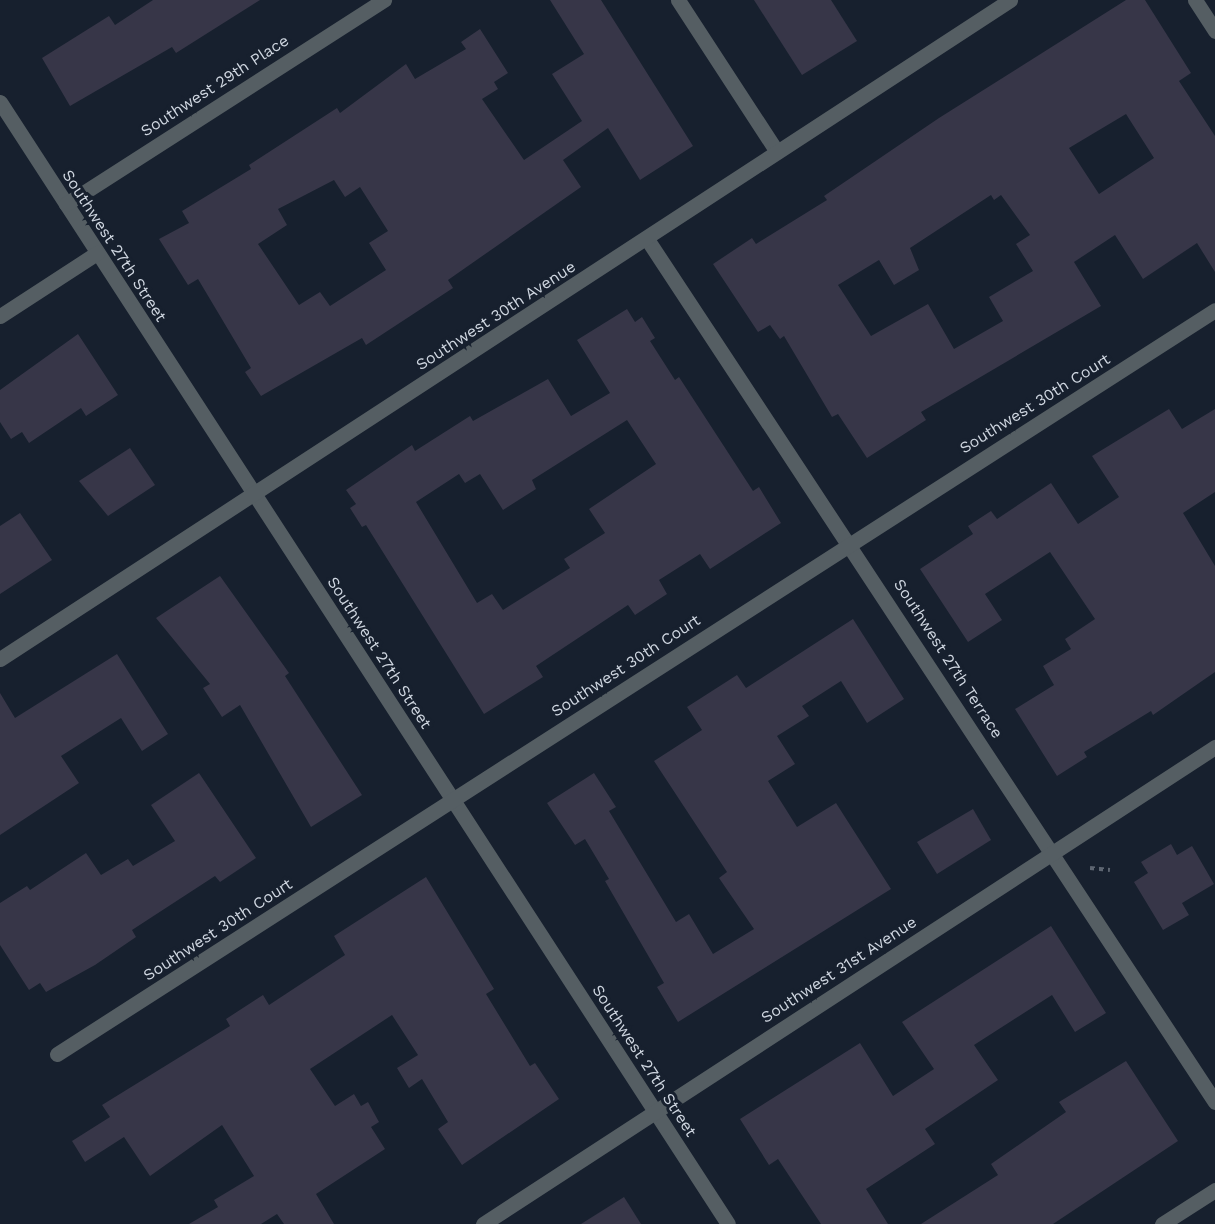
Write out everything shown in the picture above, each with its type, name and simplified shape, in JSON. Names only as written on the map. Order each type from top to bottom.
[{"type":"street","name":"Southwest 29th Place","points":[[66,204],[384,0]]},
{"type":"street","points":[[678,0],[777,152]]},
{"type":"street","name":"Southwest 30th Avenue","points":[[0,659],[647,239],[1010,0]]},
{"type":"street","points":[[1195,0],[1215,31]]},
{"type":"street","name":"Southwest 27th Street","points":[[0,102],[728,1224]]},
{"type":"street","name":"Southwest 27th Terrace","points":[[647,239],[851,542],[1051,853],[1215,1102]]},
{"type":"street","points":[[0,316],[97,253]]},
{"type":"street","name":"Southwest 30th Court","points":[[57,1054],[1215,310]]},
{"type":"street","name":"Southwest 31st Avenue","points":[[483,1224],[1215,747]]},
{"type":"street","points":[[1162,1224],[1215,1190]]},
{"type":"path","points":[[1084,868],[1110,870]]},
{"type":"building","points":[[153,0],[260,0],[176,53],[172,47],[70,106],[42,58],[109,16],[115,25]]},
{"type":"building","points":[[550,0],[601,0],[693,146],[640,180],[608,128],[563,160],[581,187],[448,280],[453,288],[366,345],[362,338],[261,396],[245,372],[251,368],[198,279],[188,285],[159,239],[189,223],[182,211],[251,169],[249,165],[337,108],[340,113],[406,64],[415,79],[466,49],[461,42],[480,29],[508,73],[494,82],[498,89],[482,99],[524,160],[582,121],[552,74],[584,54]],"holes":[[[334,180],[345,197],[360,187],[388,231],[369,243],[386,270],[330,306],[320,292],[299,305],[258,244],[287,225],[278,209]]]},
{"type":"building","points":[[754,0],[831,0],[857,41],[802,75]]},
{"type":"building","points":[[1126,0],[1145,0],[1191,73],[1179,81],[1215,136],[1215,272],[1197,243],[1143,279],[1115,235],[1074,262],[1101,306],[921,412],[926,420],[867,458],[838,414],[832,417],[784,336],[780,339],[770,325],[758,332],[713,264],[752,238],[756,244],[827,200],[824,196],[939,118]],"holes":[[[1126,114],[1154,158],[1099,194],[1069,148]],[[991,195],[994,200],[1001,195],[1030,235],[1016,244],[1033,271],[989,297],[1003,321],[954,349],[928,304],[871,336],[838,285],[879,260],[894,285],[919,270],[910,248]]]},
{"type":"building","points":[[627,309],[635,322],[642,317],[655,338],[650,341],[675,380],[679,377],[753,491],[759,487],[781,523],[710,569],[700,554],[659,580],[667,594],[635,615],[628,605],[536,666],[543,677],[484,714],[366,525],[362,527],[350,508],[356,504],[346,490],[412,445],[415,451],[470,416],[473,421],[548,379],[571,416],[610,393],[577,340]],"holes":[[[627,420],[656,464],[589,509],[605,533],[564,559],[570,568],[503,610],[492,594],[477,603],[416,502],[459,474],[465,483],[480,474],[503,510],[536,489],[532,480]]]},
{"type":"building","points":[[78,334],[118,395],[86,416],[81,408],[29,443],[22,432],[11,439],[0,422],[0,390]]},
{"type":"building","points":[[1169,409],[1182,429],[1215,409],[1215,492],[1183,513],[1215,566],[1215,672],[1153,715],[1151,711],[1084,752],[1087,757],[1057,776],[1015,709],[1054,685],[1043,666],[1071,649],[1065,639],[1095,619],[1050,552],[985,594],[1002,620],[968,642],[920,569],[973,534],[968,526],[991,511],[997,519],[1051,483],[1078,524],[1119,497],[1092,456]]},
{"type":"building","points":[[130,448],[155,485],[108,516],[79,481]]},
{"type":"building","points":[[20,513],[52,560],[0,594],[0,526]]},
{"type":"building","points":[[220,576],[289,673],[285,676],[362,795],[311,827],[240,705],[222,717],[203,688],[210,684],[156,618]]},
{"type":"building","points":[[853,619],[904,699],[867,723],[841,681],[802,706],[809,716],[777,736],[795,764],[768,781],[797,827],[836,803],[891,889],[678,1022],[657,987],[664,983],[605,881],[609,879],[585,839],[575,845],[547,803],[594,773],[616,807],[609,811],[676,922],[689,914],[713,954],[754,929],[719,878],[727,872],[654,761],[702,730],[687,707],[737,675],[746,688]]},
{"type":"building","points":[[117,654],[168,734],[142,751],[121,718],[61,756],[79,783],[0,835],[0,693],[15,718]]},
{"type":"building","points":[[199,773],[256,858],[220,882],[215,876],[132,930],[136,937],[95,965],[46,992],[40,983],[29,990],[0,945],[0,903],[27,886],[30,890],[86,853],[101,875],[128,859],[133,866],[175,841],[151,805]]},
{"type":"building","points":[[973,809],[991,840],[937,874],[917,842]]},
{"type":"building","points":[[1171,844],[1177,855],[1192,846],[1214,884],[1182,903],[1189,915],[1163,930],[1134,882],[1148,873],[1141,862]]},
{"type":"building","points":[[426,877],[494,989],[486,994],[530,1066],[535,1063],[559,1099],[462,1165],[438,1129],[448,1122],[422,1079],[409,1088],[397,1068],[418,1055],[392,1015],[310,1069],[335,1106],[354,1094],[361,1106],[368,1102],[379,1122],[371,1127],[385,1149],[316,1194],[334,1224],[284,1224],[277,1214],[261,1224],[189,1224],[218,1207],[214,1200],[254,1176],[222,1125],[150,1176],[124,1137],[85,1162],[72,1141],[110,1117],[102,1105],[230,1026],[226,1019],[263,995],[269,1005],[345,955],[334,936]]},
{"type":"building","points":[[1051,926],[1106,1013],[1075,1032],[1052,995],[974,1045],[998,1080],[925,1129],[935,1144],[866,1189],[888,1224],[821,1224],[778,1159],[769,1165],[740,1119],[860,1043],[893,1096],[934,1069],[902,1022]]},
{"type":"building","points":[[1126,1061],[1178,1141],[1053,1224],[921,1224],[998,1175],[991,1164],[1066,1112],[1059,1102]]},
{"type":"building","points":[[624,1197],[641,1224],[581,1224]]}]
